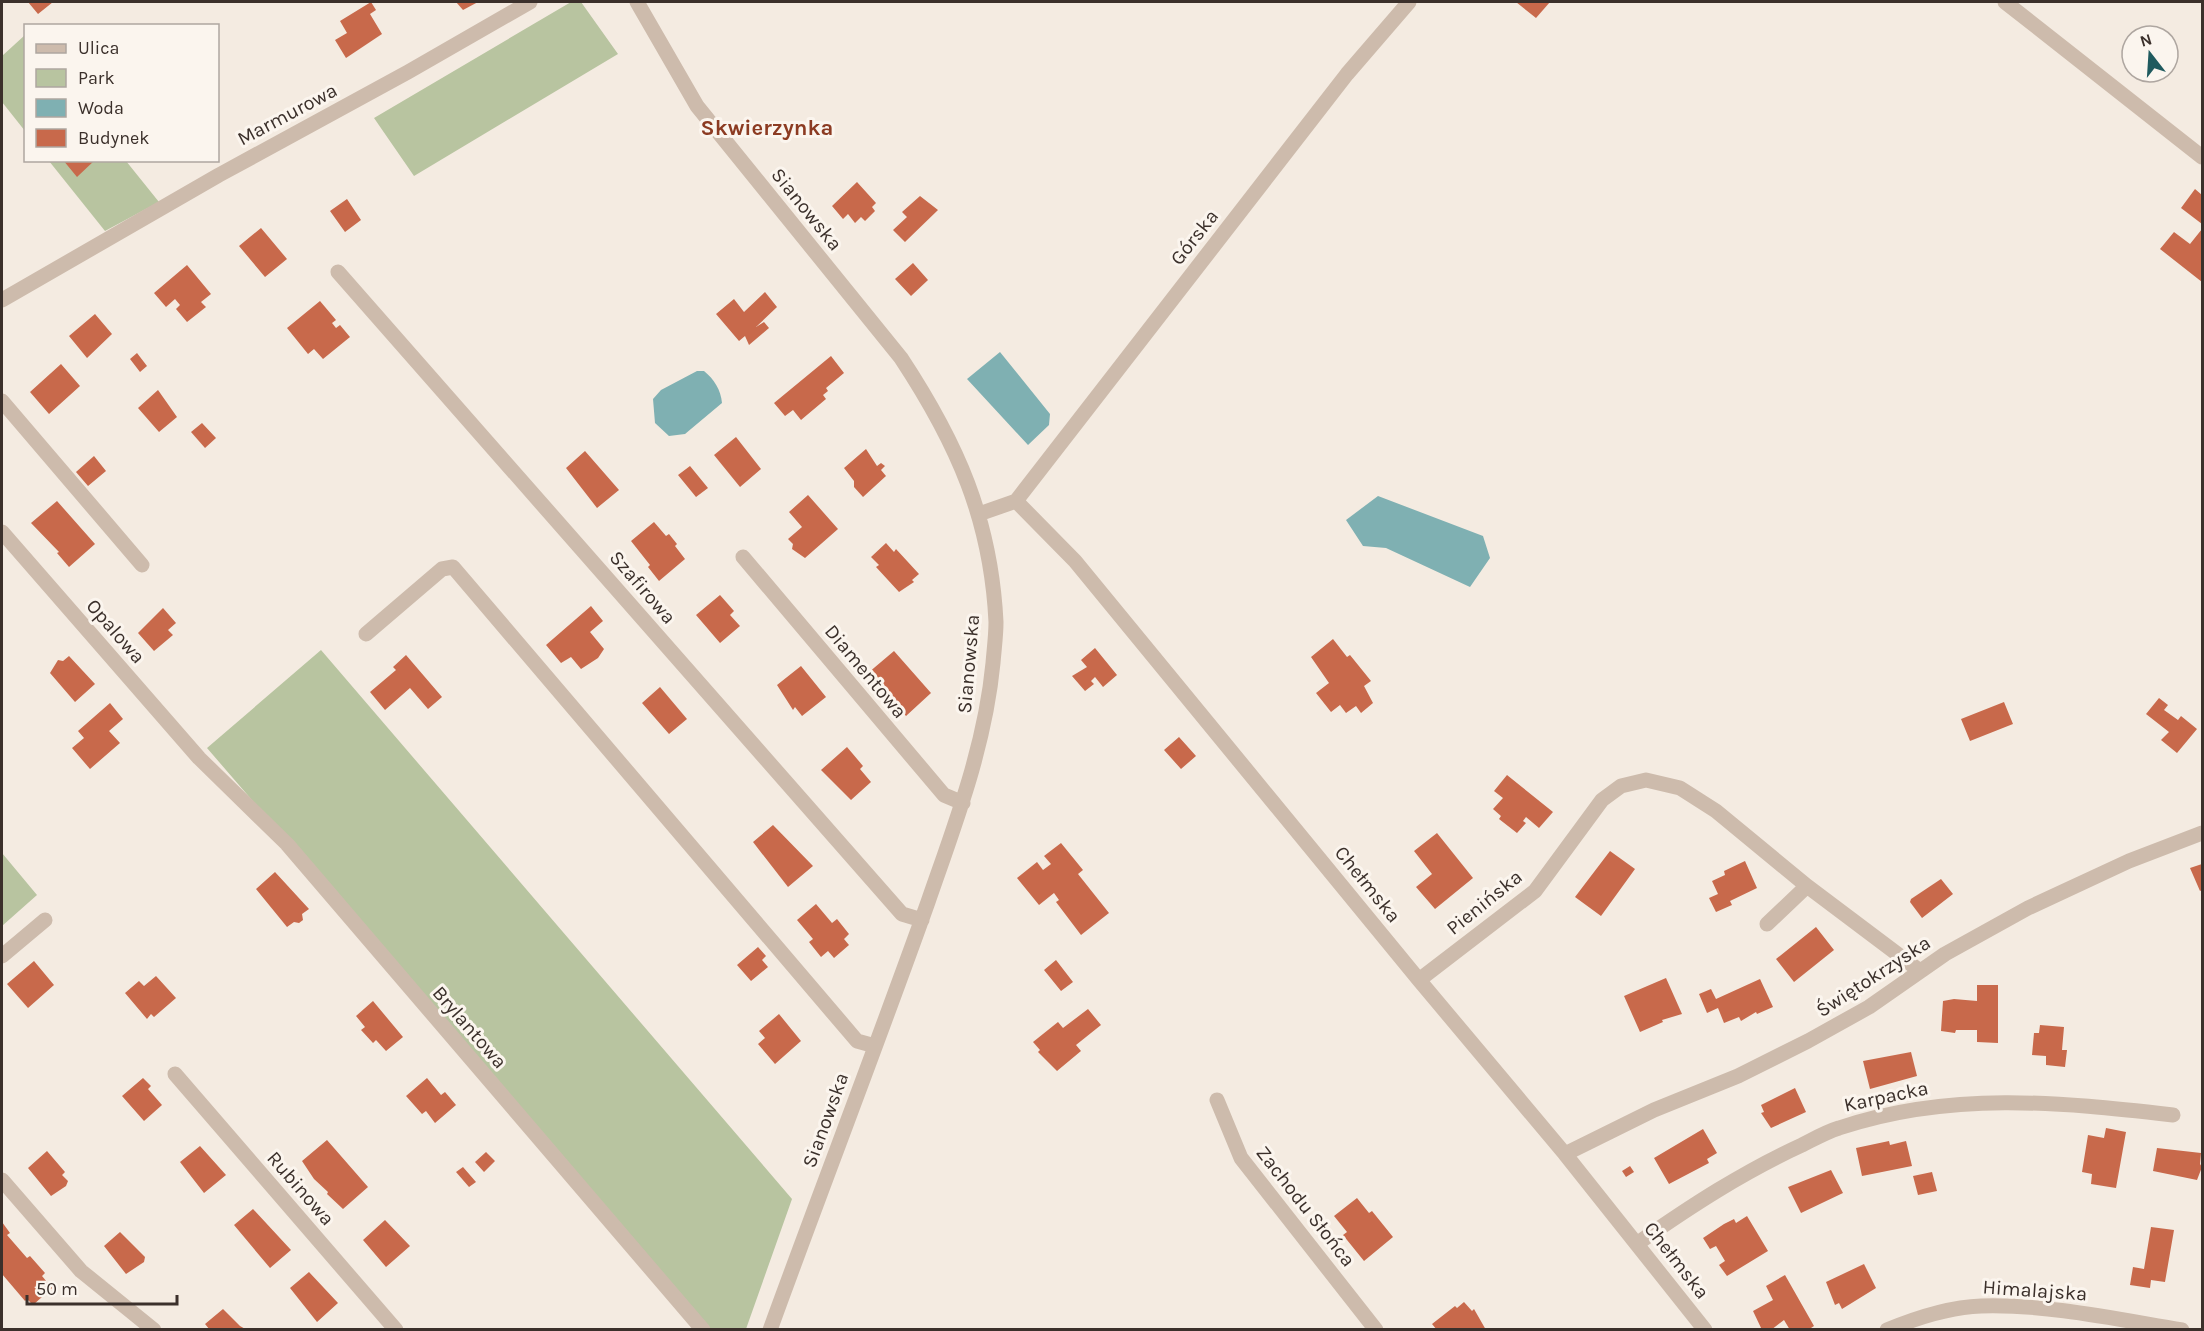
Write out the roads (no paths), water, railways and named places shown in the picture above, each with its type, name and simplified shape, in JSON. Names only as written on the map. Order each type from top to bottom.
[{"type":"street","name":"Marmurowa","points":[[2,300],[530,2]]},
{"type":"street","name":"Sianowska","points":[[637,2],[698,106],[906,367],[954,446],[979,514],[991,564],[996,625],[987,709],[978,753],[922,920],[770,1329]]},
{"type":"street","name":"Górska","points":[[1016,501],[1347,74],[1409,2]]},
{"type":"street","points":[[2005,2],[2202,157]]},
{"type":"street","name":"Szafirowa","points":[[338,272],[902,914],[922,920]]},
{"type":"street","points":[[2,401],[142,565]]},
{"type":"street","points":[[979,514],[1016,501]]},
{"type":"street","name":"Chełmska","points":[[1016,501],[1075,561],[1565,1154],[1705,1329]]},
{"type":"street","name":"Opalowa","points":[[2,532],[199,758]]},
{"type":"street","name":"Diamentowa","points":[[743,557],[944,795],[963,803]]},
{"type":"street","points":[[366,634],[442,569],[453,567],[857,1041],[875,1046]]},
{"type":"street","name":"Brylantowa","points":[[199,758],[287,844],[702,1329]]},
{"type":"street","name":"Pienińska","points":[[1419,980],[1534,891],[1602,800],[1621,786],[1646,780],[1680,788],[1716,811],[1807,886]]},
{"type":"street","name":"Świętokrzyska","points":[[1565,1154],[1654,1110],[1738,1076],[1809,1041],[1869,1007],[1944,954],[2028,908],[2129,861],[2202,833]]},
{"type":"street","points":[[1767,924],[1807,886],[1920,971]]},
{"type":"street","points":[[2,957],[45,920]]},
{"type":"street","name":"Rubinowa","points":[[175,1074],[396,1329]]},
{"type":"street","name":"Zachodu Słońca","points":[[1217,1100],[1240,1158],[1376,1329]]},
{"type":"street","name":"Karpacka","points":[[1638,1243],[1713,1190],[1773,1158],[1838,1128],[1910,1110],[1984,1101],[2072,1103],[2173,1115]]},
{"type":"street","points":[[2,1180],[81,1271],[154,1329]]},
{"type":"street","name":"Himalajska","points":[[1887,1329],[1938,1313],[1979,1306],[2046,1308],[2182,1329]]},
{"type":"water","points":[[1000,352],[1050,414],[1049,425],[1028,445],[967,379]]},
{"type":"water","points":[[697,371],[704,371],[714,381],[719,389],[722,403],[685,434],[669,436],[655,423],[653,399],[661,390]]},
{"type":"water","points":[[1378,496],[1483,536],[1490,558],[1470,587],[1386,548],[1363,546],[1346,520]]},
{"type":"district","name":"Skwierzynka","points":[[767,127]]}]
